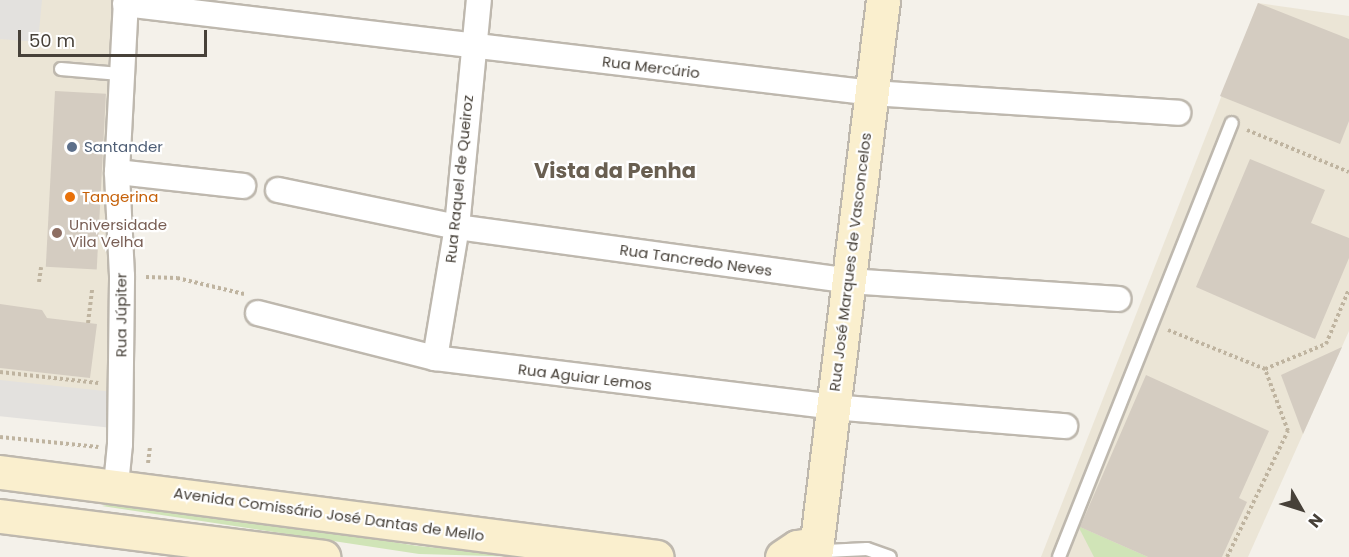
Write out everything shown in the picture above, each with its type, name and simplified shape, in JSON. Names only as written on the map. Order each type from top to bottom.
[{"type":"main road","name":"Rua José Marques de Vasconcelos","points":[[821,547],[832,407],[883,0]]},
{"type":"main road","name":"Avenida Comissário José Dantas de Mello","points":[[0,472],[116,485],[657,557]]},
{"type":"main road","points":[[0,516],[323,557]]},
{"type":"main road","points":[[782,557],[797,547],[821,547]]},
{"type":"street","name":"Rua Raquel de Queiroz","points":[[435,358],[456,227],[472,46],[479,0]]},
{"type":"street","name":"Rua Mercúrio","points":[[126,2],[872,93],[1178,113]]},
{"type":"street","name":"Rua Júpiter","points":[[116,485],[119,450],[122,276],[117,172],[120,75],[126,2]]},
{"type":"street","points":[[117,172],[243,186]]},
{"type":"street","name":"Rua Tancredo Neves","points":[[278,190],[456,227],[849,281],[1118,299]]},
{"type":"street","name":"Rua Aguiar Lemos","points":[[258,313],[435,358],[832,407],[1065,426]]},
{"type":"lane","points":[[61,69],[120,75]]},
{"type":"lane","points":[[1059,557],[1232,123]]},
{"type":"lane","points":[[821,547],[867,549],[890,557]]},
{"type":"path","points":[[1232,123],[1349,171]]},
{"type":"path","points":[[39,282],[41,267]]},
{"type":"path","points":[[122,276],[177,278],[248,295],[258,313]]},
{"type":"path","points":[[88,323],[92,288]]},
{"type":"path","points":[[1152,324],[1265,369],[1326,344],[1349,289]]},
{"type":"path","points":[[1227,557],[1288,431],[1265,369]]},
{"type":"path","points":[[0,372],[102,384]]},
{"type":"path","points":[[0,437],[149,453]]},
{"type":"shaded area","name":"Universidade Vila Velha","points":[[0,0],[115,0],[107,74],[121,392],[0,416]]},
{"type":"shaded area","points":[[0,0],[42,0],[38,42],[0,39]]},
{"type":"shaded area","points":[[1258,3],[1349,16],[1349,331],[1248,557],[1041,557]]},
{"type":"shaded area","points":[[0,380],[121,393],[118,429],[0,416]]},
{"type":"green space","points":[[129,500],[418,546],[532,557],[419,554],[102,506]]},
{"type":"green space","points":[[1078,526],[1148,557],[1094,557]]},
{"type":"building","points":[[1258,3],[1349,39],[1349,121],[1340,144],[1220,96]]},
{"type":"building","points":[[55,91],[106,94],[97,269],[46,267]]},
{"type":"building","points":[[1250,159],[1325,190],[1311,223],[1349,238],[1349,258],[1315,339],[1196,287]]},
{"type":"building","points":[[0,304],[42,310],[47,318],[97,324],[90,378],[0,368]]},
{"type":"building","points":[[1342,347],[1303,434],[1281,375]]},
{"type":"building","points":[[1146,375],[1269,431],[1239,498],[1247,502],[1222,557],[1148,557],[1080,527]]},
{"type":"place","name":"Santander","points":[[72,147]]},
{"type":"place","name":"Tangerina","points":[[70,197]]},
{"type":"place","name":"Universidade Vila Velha","points":[[57,233]]},
{"type":"district","name":"Vista da Penha","points":[[615,171]]}]
